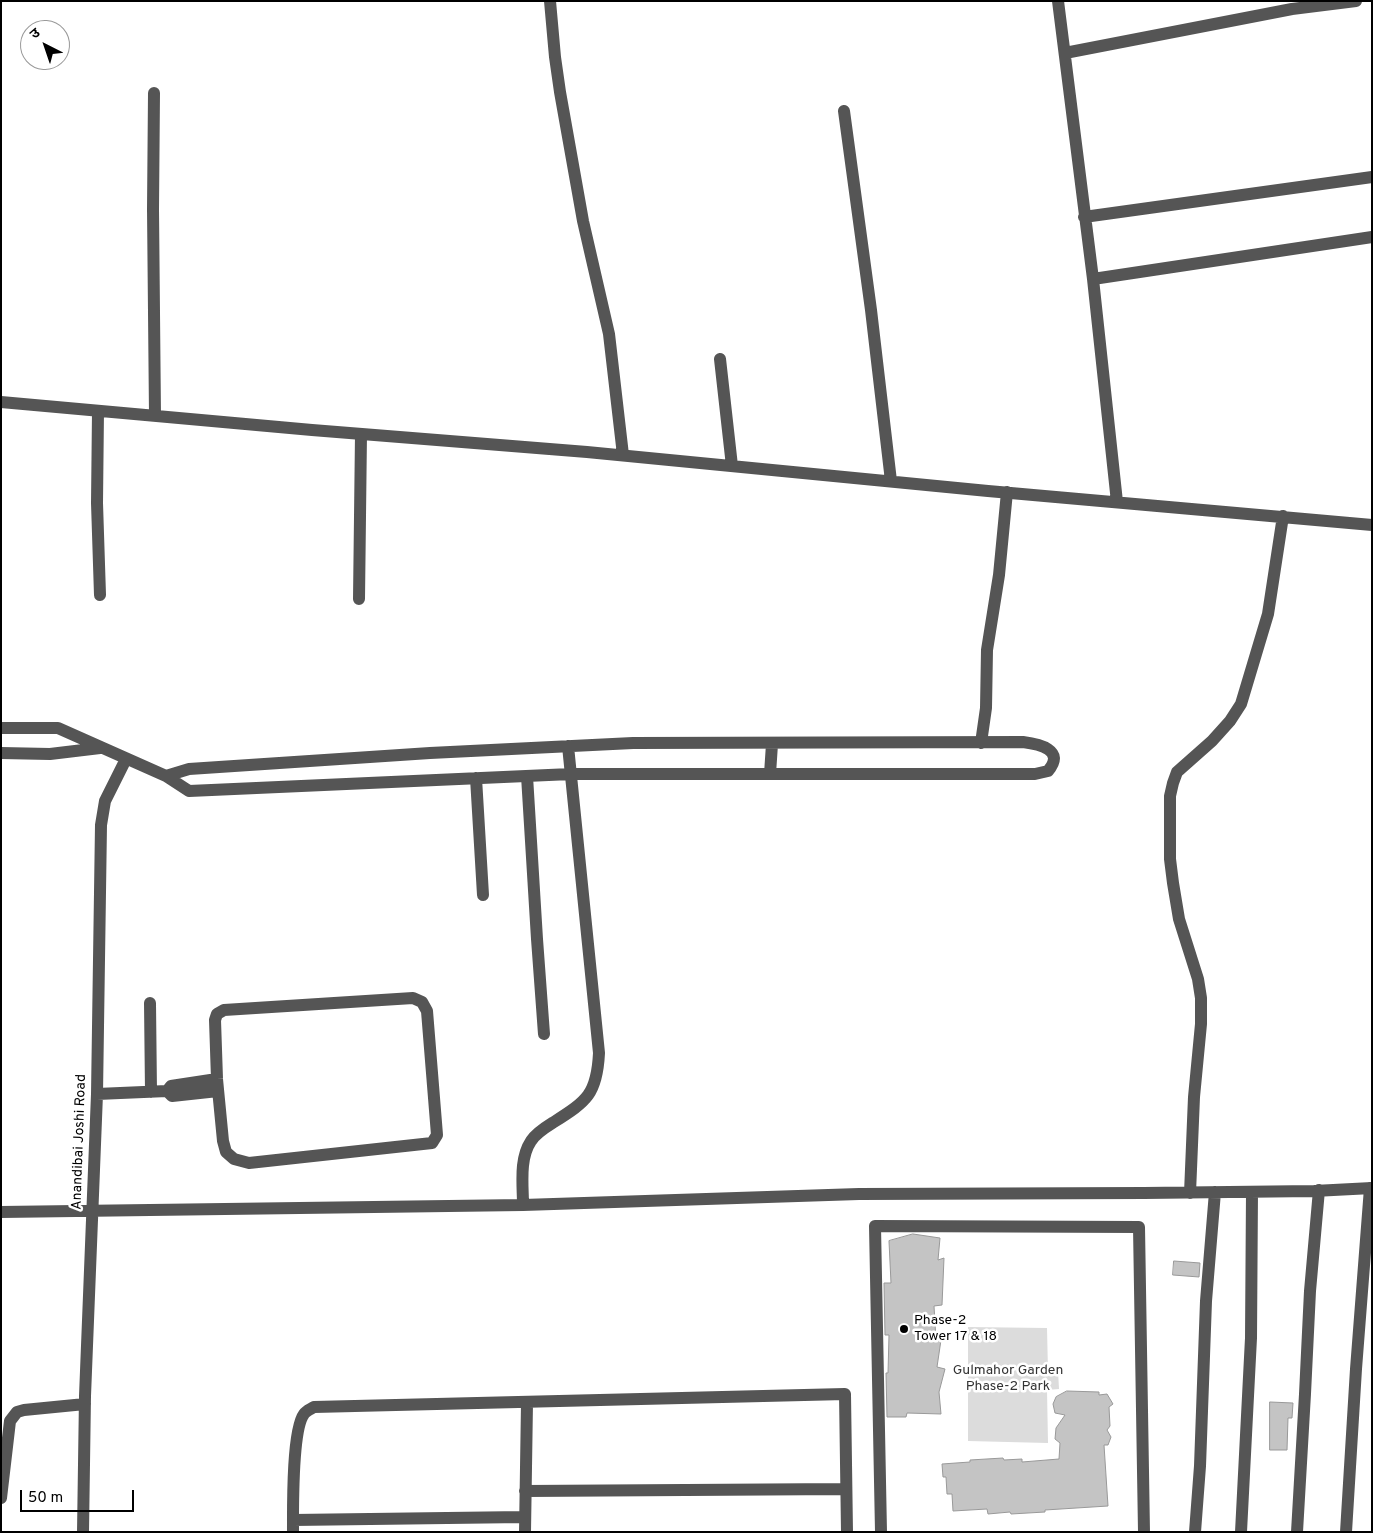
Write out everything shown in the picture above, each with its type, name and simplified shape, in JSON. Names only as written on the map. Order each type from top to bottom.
[{"type":"street","points":[[550,1],[555,57],[563,110],[583,221],[610,334],[622,455]]},
{"type":"street","points":[[1058,1],[1093,279],[1117,502]]},
{"type":"street","points":[[1065,53],[1292,9],[1356,1]]},
{"type":"street","points":[[154,93],[155,416]]},
{"type":"street","points":[[844,111],[871,310],[891,482]]},
{"type":"street","points":[[1084,217],[1372,177]]},
{"type":"street","points":[[1093,279],[1372,237]]},
{"type":"street","points":[[720,359],[732,466]]},
{"type":"street","points":[[1,402],[622,455],[891,482],[1372,525]]},
{"type":"street","points":[[98,411],[97,503],[100,596]]},
{"type":"street","points":[[359,599],[361,434]]},
{"type":"street","points":[[981,743],[986,708],[987,650],[999,575],[1007,492]]},
{"type":"street","points":[[1190,1192],[1194,1097],[1201,1024],[1200,998],[1198,979],[1179,919],[1173,883],[1170,859],[1170,796],[1177,772],[1212,742],[1242,704],[1268,614],[1283,516]]},
{"type":"street","points":[[1,728],[58,728],[166,776],[189,791],[571,774],[1035,774],[1048,772],[1052,766],[1052,752],[1036,744],[633,743],[430,752],[189,769],[166,776]]},
{"type":"street","points":[[770,774],[772,744]]},
{"type":"street","points":[[523,1205],[525,1153],[531,1141],[542,1129],[579,1106],[593,1090],[598,1069],[599,1053],[568,746]]},
{"type":"street","points":[[1,753],[50,754],[100,748]]},
{"type":"street","name":"Anandibai Joshi Road","points":[[83,1532],[85,1404],[97,1094],[101,825],[105,802],[126,759]]},
{"type":"street","points":[[527,776],[544,1034]]},
{"type":"street","points":[[476,778],[482,894]]},
{"type":"street","points":[[413,998],[422,1002],[427,1011],[437,1136],[432,1143],[249,1163],[234,1159],[226,1152],[223,1141],[217,1085],[215,1020],[217,1014],[224,1010],[413,998]]},
{"type":"street","points":[[150,1003],[151,1092]]},
{"type":"street","points":[[97,1094],[170,1091],[217,1085]]},
{"type":"street","points":[[1,1212],[92,1209],[523,1205],[859,1194],[1252,1192],[1371,1188],[1356,1369],[1346,1532]]},
{"type":"street","points":[[1297,1532],[1310,1291],[1319,1190]]},
{"type":"street","points":[[1195,1532],[1206,1301],[1215,1192]]},
{"type":"street","points":[[1241,1532],[1251,1338],[1252,1192]]},
{"type":"street","points":[[881,1532],[875,1226],[1138,1226],[1144,1532]]},
{"type":"street","points":[[524,1517],[293,1526],[295,1464],[299,1426],[305,1414],[314,1407],[845,1394],[847,1532]]},
{"type":"street","points":[[525,1532],[527,1403]]},
{"type":"street","points":[[1,1498],[10,1420],[13,1416],[24,1410],[85,1404]]},
{"type":"street","points":[[525,1491],[846,1490]]},
{"type":"green space","name":"Gulmahor Garden Phase-2 Park","points":[[968,1327],[1047,1328],[1048,1372],[1058,1371],[1059,1389],[1047,1390],[1048,1443],[968,1441]]},
{"type":"building","name":"Phase-2 Tower 17 & 18","points":[[913,1234],[940,1238],[938,1260],[944,1258],[942,1305],[934,1306],[936,1340],[941,1340],[937,1367],[945,1369],[939,1392],[941,1414],[907,1413],[906,1417],[887,1417],[886,1373],[888,1373],[889,1335],[885,1335],[884,1283],[891,1283],[889,1241]]},
{"type":"building","points":[[1174,1261],[1200,1263],[1199,1277],[1173,1275]]},
{"type":"building","points":[[1067,1391],[1099,1392],[1099,1395],[1107,1394],[1113,1404],[1109,1407],[1110,1426],[1107,1430],[1111,1437],[1108,1445],[1104,1445],[1108,1506],[1011,1514],[1010,1512],[988,1514],[987,1509],[953,1511],[952,1494],[947,1494],[946,1477],[943,1477],[942,1464],[1003,1458],[1004,1460],[1022,1459],[1022,1462],[1059,1459],[1060,1443],[1055,1439],[1056,1428],[1065,1415],[1055,1413],[1053,1404],[1056,1397]]},
{"type":"building","points":[[1270,1402],[1293,1403],[1292,1418],[1288,1418],[1287,1450],[1270,1450]]},
{"type":"place","name":"Phase-2 Tower 17 & 18","points":[[904,1329]]}]
